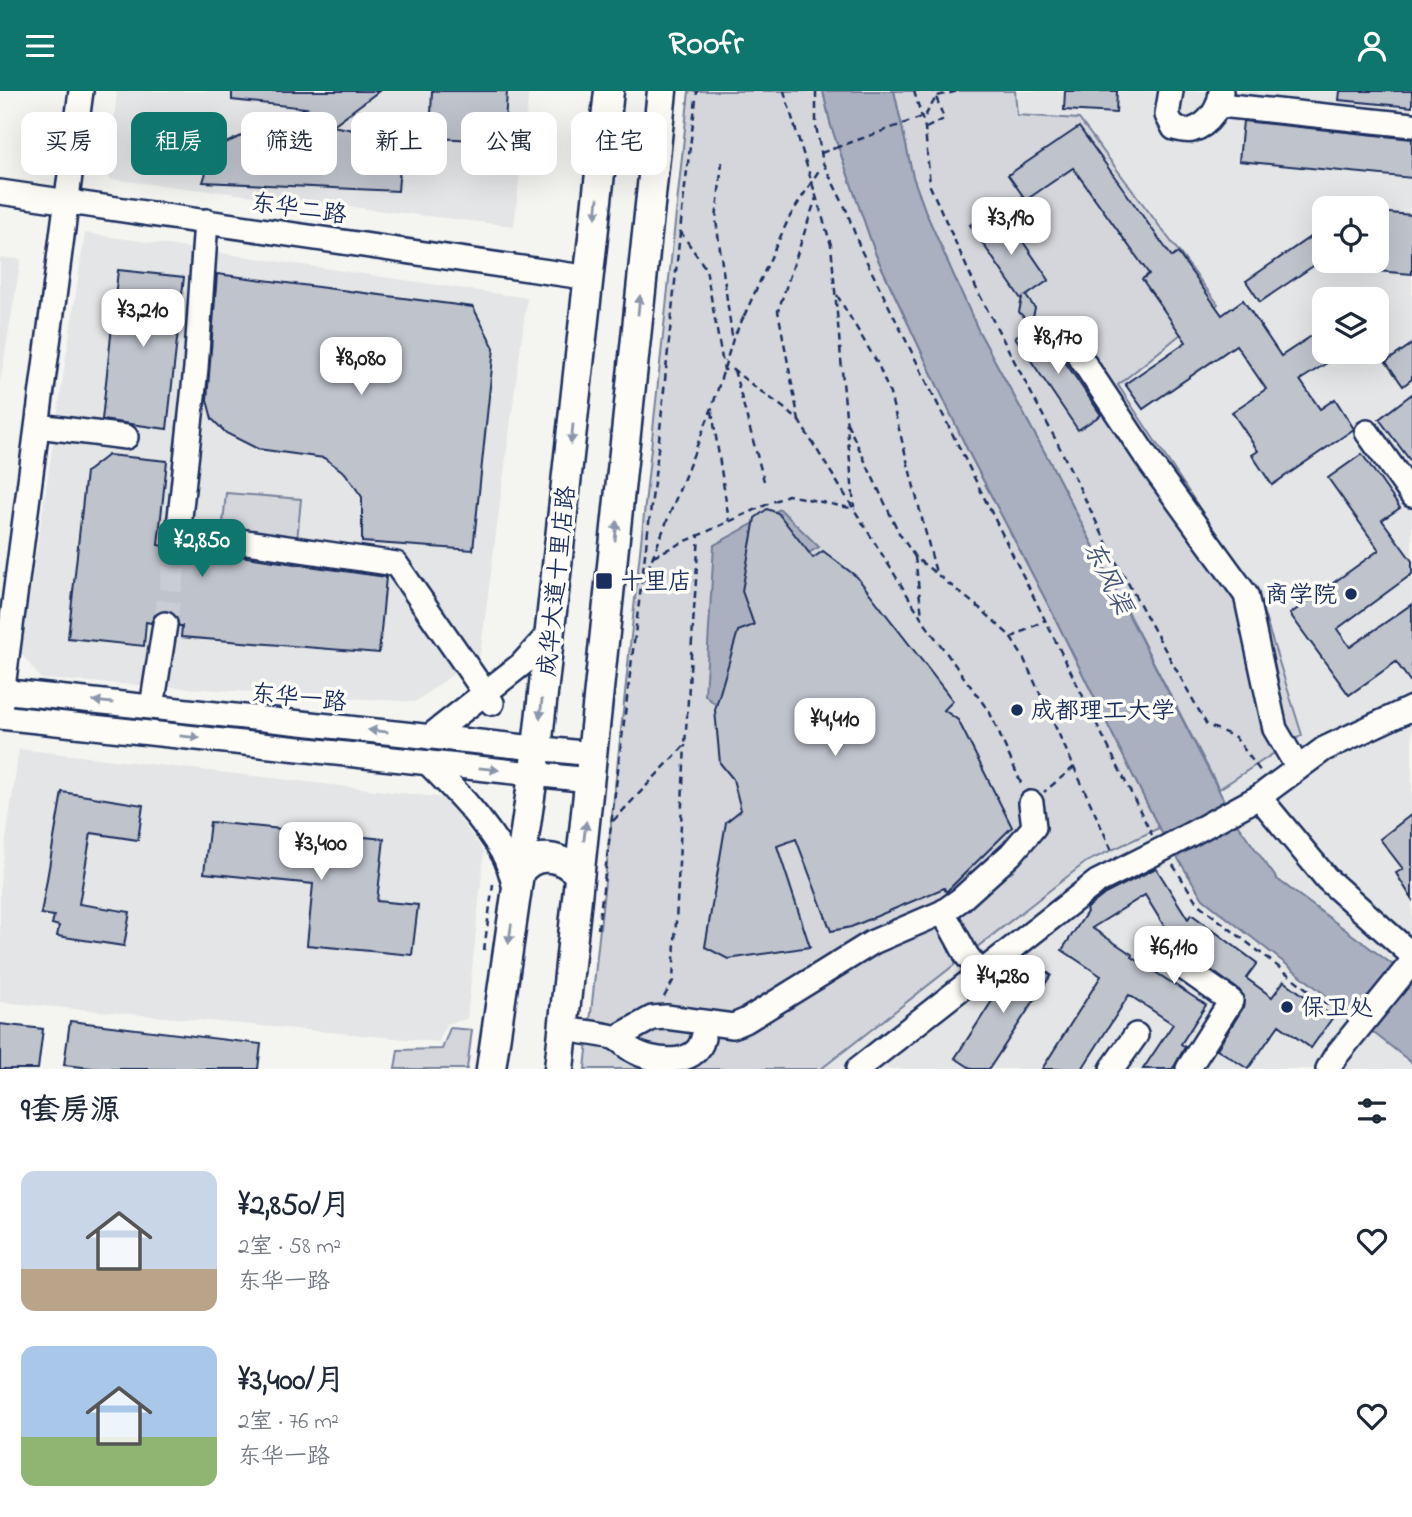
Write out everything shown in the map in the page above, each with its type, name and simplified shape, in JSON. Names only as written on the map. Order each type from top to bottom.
[{"type":"main road","name":"成华大道十里店路","points":[[491,1069],[535,761],[609,91]]},
{"type":"main road","points":[[559,1069],[662,91]]},
{"type":"main road","points":[[517,882],[525,864],[540,857],[560,859],[572,866],[579,875]]},
{"type":"street","points":[[1,697],[69,200],[81,91]]},
{"type":"street","points":[[1171,91],[1167,115],[1174,128],[1190,131],[1207,122],[1221,98],[1412,125]]},
{"type":"street","name":"东华二路","points":[[0,192],[590,278]]},
{"type":"street","points":[[206,221],[196,368],[178,540],[396,564],[489,698]]},
{"type":"street","points":[[1070,342],[1151,464],[1246,595],[1275,729],[1298,768]]},
{"type":"street","points":[[38,426],[126,437]]},
{"type":"street","points":[[1367,432],[1412,495]]},
{"type":"street","points":[[152,707],[165,624]]},
{"type":"street","points":[[429,737],[489,698],[550,633]]},
{"type":"street","name":"东华一路","points":[[1,697],[152,707],[429,737],[535,761],[591,767]]},
{"type":"street","points":[[858,1069],[1097,882],[1164,851],[1257,797],[1324,750],[1412,708]]},
{"type":"street","name":"东华一路","points":[[0,717],[428,763],[535,761]]},
{"type":"street","points":[[428,763],[460,795],[485,827],[505,857],[517,882]]},
{"type":"street","points":[[1257,797],[1327,879],[1411,961],[1351,1023],[1328,1069]]},
{"type":"street","points":[[617,1038],[652,1018],[666,1017],[733,1026],[873,942],[943,912],[1011,854],[1034,827],[1031,803]]},
{"type":"street","points":[[943,912],[967,956],[981,973]]},
{"type":"street","points":[[1163,953],[1231,1001],[1188,1069]]},
{"type":"street","points":[[564,1028],[617,1038],[634,1051],[674,1060],[685,1059],[694,1053],[702,1045],[703,1038]]},
{"type":"street","points":[[1112,1069],[1136,1035]]},
{"type":"path","points":[[598,929],[642,585],[697,91]]},
{"type":"path","points":[[785,91],[831,245],[855,509]]},
{"type":"path","points":[[817,91],[816,126],[822,165],[846,209],[860,248],[1045,620],[1164,851],[1198,904],[1351,1023]]},
{"type":"path","points":[[914,91],[925,128],[930,186],[978,292],[1113,556],[1207,725],[1235,737],[1257,797]]},
{"type":"path","points":[[925,128],[944,119],[934,91]]},
{"type":"path","points":[[821,153],[925,117],[937,96],[959,91]]},
{"type":"path","points":[[722,162],[716,220],[733,339]]},
{"type":"path","points":[[642,585],[712,408],[733,339],[789,218],[822,165]]},
{"type":"path","points":[[799,421],[778,311],[817,197]]},
{"type":"path","points":[[680,232],[706,269],[724,370]]},
{"type":"path","points":[[836,293],[885,378],[936,573]]},
{"type":"path","points":[[724,370],[734,370],[767,397],[783,405],[799,421],[923,619],[990,713],[1031,803],[1074,767]]},
{"type":"path","points":[[734,370],[764,481]]},
{"type":"path","points":[[712,408],[729,521]]},
{"type":"path","points":[[847,423],[899,533],[915,557],[982,610],[1011,638],[1023,657],[1121,870]]},
{"type":"path","points":[[653,556],[788,495],[855,509]]},
{"type":"path","points":[[652,1018],[673,981],[699,535]]},
{"type":"path","points":[[915,557],[923,619]]},
{"type":"path","points":[[1011,638],[1045,620]]},
{"type":"path","points":[[611,823],[685,745]]},
{"type":"shaded area","points":[[117,91],[529,91],[527,112],[461,112],[461,175],[520,175],[514,226],[108,179],[108,175],[117,175],[117,112],[115,112]]},
{"type":"shaded area","points":[[689,91],[823,91],[831,126],[876,255],[969,453],[1052,612],[1159,828],[1086,862],[821,1069],[585,1069]]},
{"type":"shaded area","name":"成都理工大学","points":[[887,91],[1412,91],[1412,1069],[585,1069],[831,126]]},
{"type":"shaded area","points":[[894,91],[1015,91],[1017,115],[1079,119],[1218,304],[1118,385],[1259,598],[1302,735],[1219,789],[1051,464],[978,330],[926,213],[913,177]]},
{"type":"shaded area","points":[[85,233],[527,298],[480,655],[415,702],[41,679],[21,653]]},
{"type":"shaded area","points":[[0,258],[21,259],[0,383]]},
{"type":"shaded area","points":[[226,493],[301,499],[297,541],[222,534]]},
{"type":"shaded area","points":[[19,749],[445,798],[484,852],[467,1019],[446,1024],[439,1042],[0,1002],[0,882]]},
{"type":"shaded area","points":[[450,1028],[472,1030],[467,1069],[395,1069],[398,1050],[442,1049]]},
{"type":"water","name":"东风渠","points":[[823,91],[894,91],[913,177],[926,213],[978,330],[1051,464],[1233,818],[1277,879],[1412,979],[1412,1063],[1203,899],[1159,828],[1052,612],[969,453],[876,255],[831,126]]},
{"type":"water","points":[[780,509],[819,547],[762,579],[742,700],[716,705],[705,695],[714,545]]},
{"type":"building","points":[[232,91],[379,91],[337,122],[337,112],[297,112],[306,108],[232,100]]},
{"type":"building","points":[[432,91],[507,91],[506,112],[461,112],[461,139],[447,139],[447,112],[431,112]]},
{"type":"building","points":[[1065,91],[1117,91],[1116,113],[1064,110]]},
{"type":"building","points":[[1340,91],[1412,91],[1412,107],[1339,100]]},
{"type":"building","points":[[1243,121],[1412,139],[1412,178],[1239,161]]},
{"type":"building","points":[[337,127],[351,130],[351,175],[399,175],[398,191],[203,182],[205,175],[227,175],[227,142],[241,136],[241,175],[337,175]]},
{"type":"building","points":[[1079,127],[1172,257],[1178,253],[1222,315],[1243,300],[1281,356],[1312,336],[1312,364],[1325,364],[1300,380],[1320,409],[1335,399],[1354,429],[1272,485],[1252,455],[1258,451],[1232,412],[1266,389],[1236,345],[1143,409],[1125,384],[1186,342],[1142,279],[1149,274],[1073,168],[1026,200],[1008,175]]},
{"type":"building","points":[[998,205],[1049,280],[1026,296],[1035,308],[1031,325],[1019,312],[1022,298],[970,225]]},
{"type":"building","points":[[1389,213],[1412,215],[1412,274],[1389,272]]},
{"type":"building","points":[[1310,237],[1312,240],[1312,267],[1260,302],[1246,281]]},
{"type":"building","points":[[118,270],[184,277],[167,429],[102,420]]},
{"type":"building","points":[[217,274],[473,307],[494,348],[473,550],[362,542],[362,497],[345,473],[324,458],[258,449],[226,433],[212,419],[207,400]]},
{"type":"building","points":[[1038,322],[1101,415],[1078,430],[1015,337]]},
{"type":"building","points":[[1412,344],[1412,379],[1403,386],[1387,364],[1389,360]]},
{"type":"building","points":[[1412,394],[1412,463],[1379,419]]},
{"type":"building","points":[[1362,454],[1400,508],[1382,520],[1412,561],[1412,574],[1337,629],[1350,647],[1412,604],[1412,684],[1396,662],[1349,695],[1290,614],[1379,550],[1328,478]]},
{"type":"building","points":[[108,455],[167,461],[158,545],[163,546],[169,557],[182,558],[190,549],[386,577],[379,653],[181,637],[182,626],[179,626],[174,614],[166,610],[155,615],[151,623],[146,622],[144,646],[68,638],[86,472]]},
{"type":"building","points":[[767,509],[778,513],[813,558],[823,551],[857,577],[953,701],[944,710],[958,720],[1012,827],[946,892],[944,888],[851,927],[831,931],[796,839],[777,846],[810,947],[728,959],[705,947],[726,822],[741,810],[733,779],[720,763],[715,710],[738,631],[754,625],[742,591],[755,518]]},
{"type":"building","points":[[62,792],[143,805],[138,840],[91,833],[79,904],[130,912],[124,946],[57,936],[59,926],[52,924],[54,916],[41,914]]},
{"type":"building","points":[[1412,814],[1412,899],[1396,873],[1403,869],[1380,839]]},
{"type":"building","points":[[210,822],[384,839],[377,901],[418,905],[412,955],[307,945],[313,884],[204,873]]},
{"type":"building","points":[[1156,868],[1188,919],[1191,914],[1257,963],[1246,978],[1272,997],[1284,981],[1333,1017],[1311,1048],[1279,1025],[1248,1069],[1217,1049],[1243,1008],[1244,996],[1170,941],[1172,939],[1145,895],[1092,928],[1206,1005],[1181,1044],[1185,1047],[1175,1065],[1172,1069],[1143,1069],[1173,1024],[1129,995],[1082,1069],[1042,1069],[1101,976],[1062,950],[1087,912],[1086,909],[1105,894]]},
{"type":"building","points":[[1024,957],[1051,975],[989,1069],[972,1069],[955,1058],[1018,961]]},
{"type":"building","points":[[70,1021],[261,1044],[258,1069],[101,1069],[64,1065]]},
{"type":"building","points":[[0,1024],[43,1029],[38,1069],[0,1069]]},
{"type":"tunnel","points":[[165,624],[177,548]]},
{"type":"place","name":"十里店","points":[[604,581]]},
{"type":"place","name":"商学院","points":[[1351,594]]},
{"type":"place","name":"成都理工大学","points":[[1017,710]]},
{"type":"place","name":"保卫处","points":[[1287,1007]]}]
